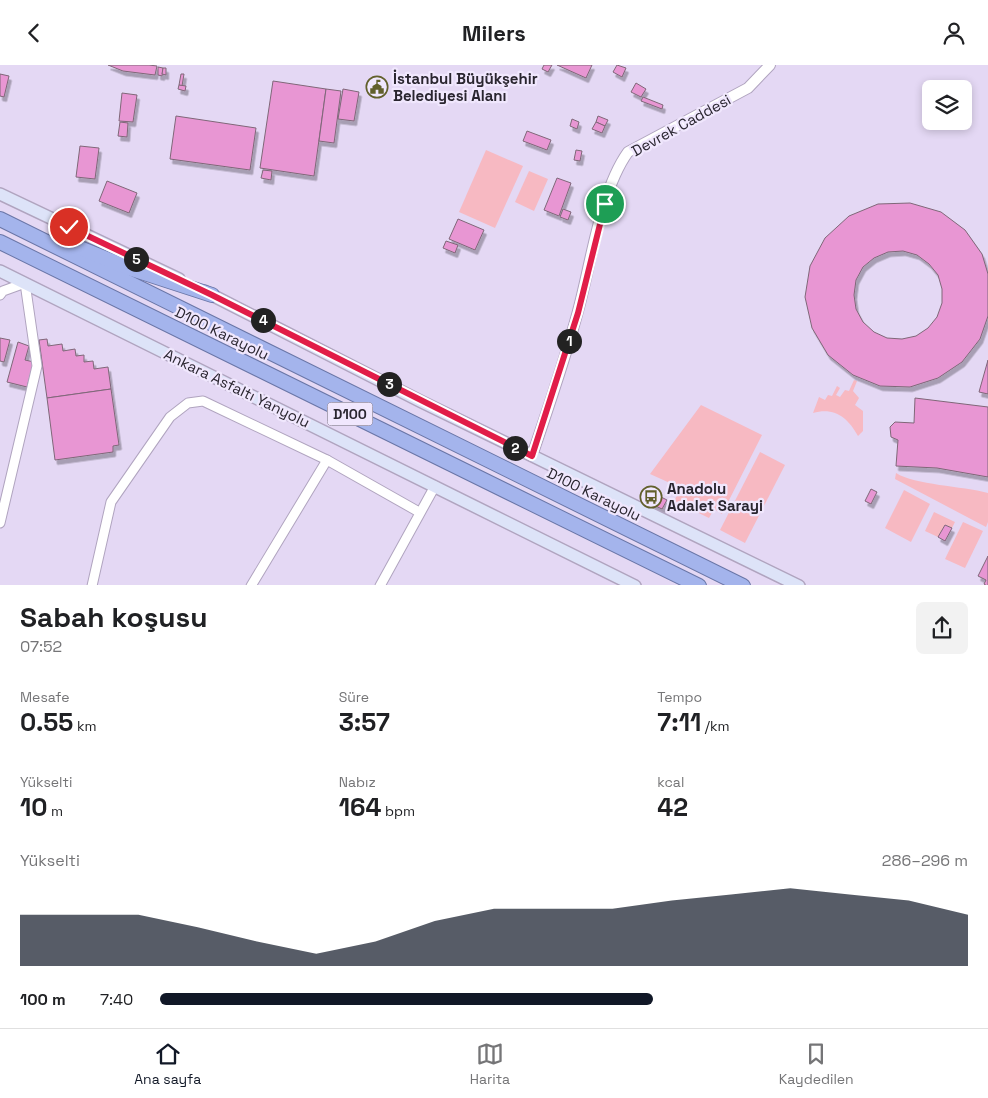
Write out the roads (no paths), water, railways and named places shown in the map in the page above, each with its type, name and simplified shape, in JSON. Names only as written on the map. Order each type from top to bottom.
[{"type":"highway","points":[[0,218],[129,267],[212,295]]},
{"type":"highway","name":"D100 Karayolu","points":[[0,218],[743,585]]},
{"type":"highway","name":"D100 Karayolu","points":[[0,242],[699,585]]},
{"type":"main road","points":[[0,194],[212,295],[532,456],[799,585]]},
{"type":"main road","name":"Ankara Asfaltı Yanyolu","points":[[0,271],[635,585]]},
{"type":"street","name":"Devrek Caddesi","points":[[532,456],[578,313],[605,204],[620,163],[628,152],[748,88],[770,65]]},
{"type":"street","points":[[0,295],[3,291],[26,283],[37,366],[0,523]]},
{"type":"street","points":[[92,585],[111,502],[170,417],[188,403],[202,401],[327,460],[419,512]]},
{"type":"street","points":[[251,585],[327,460]]},
{"type":"street","points":[[380,585],[435,486]]},
{"type":"place","name":"İstanbul Büyükşehir Belediyesi Alanı","points":[[377,87]]},
{"type":"place","name":"Anadolu Adalet Sarayi","points":[[651,497]]}]
